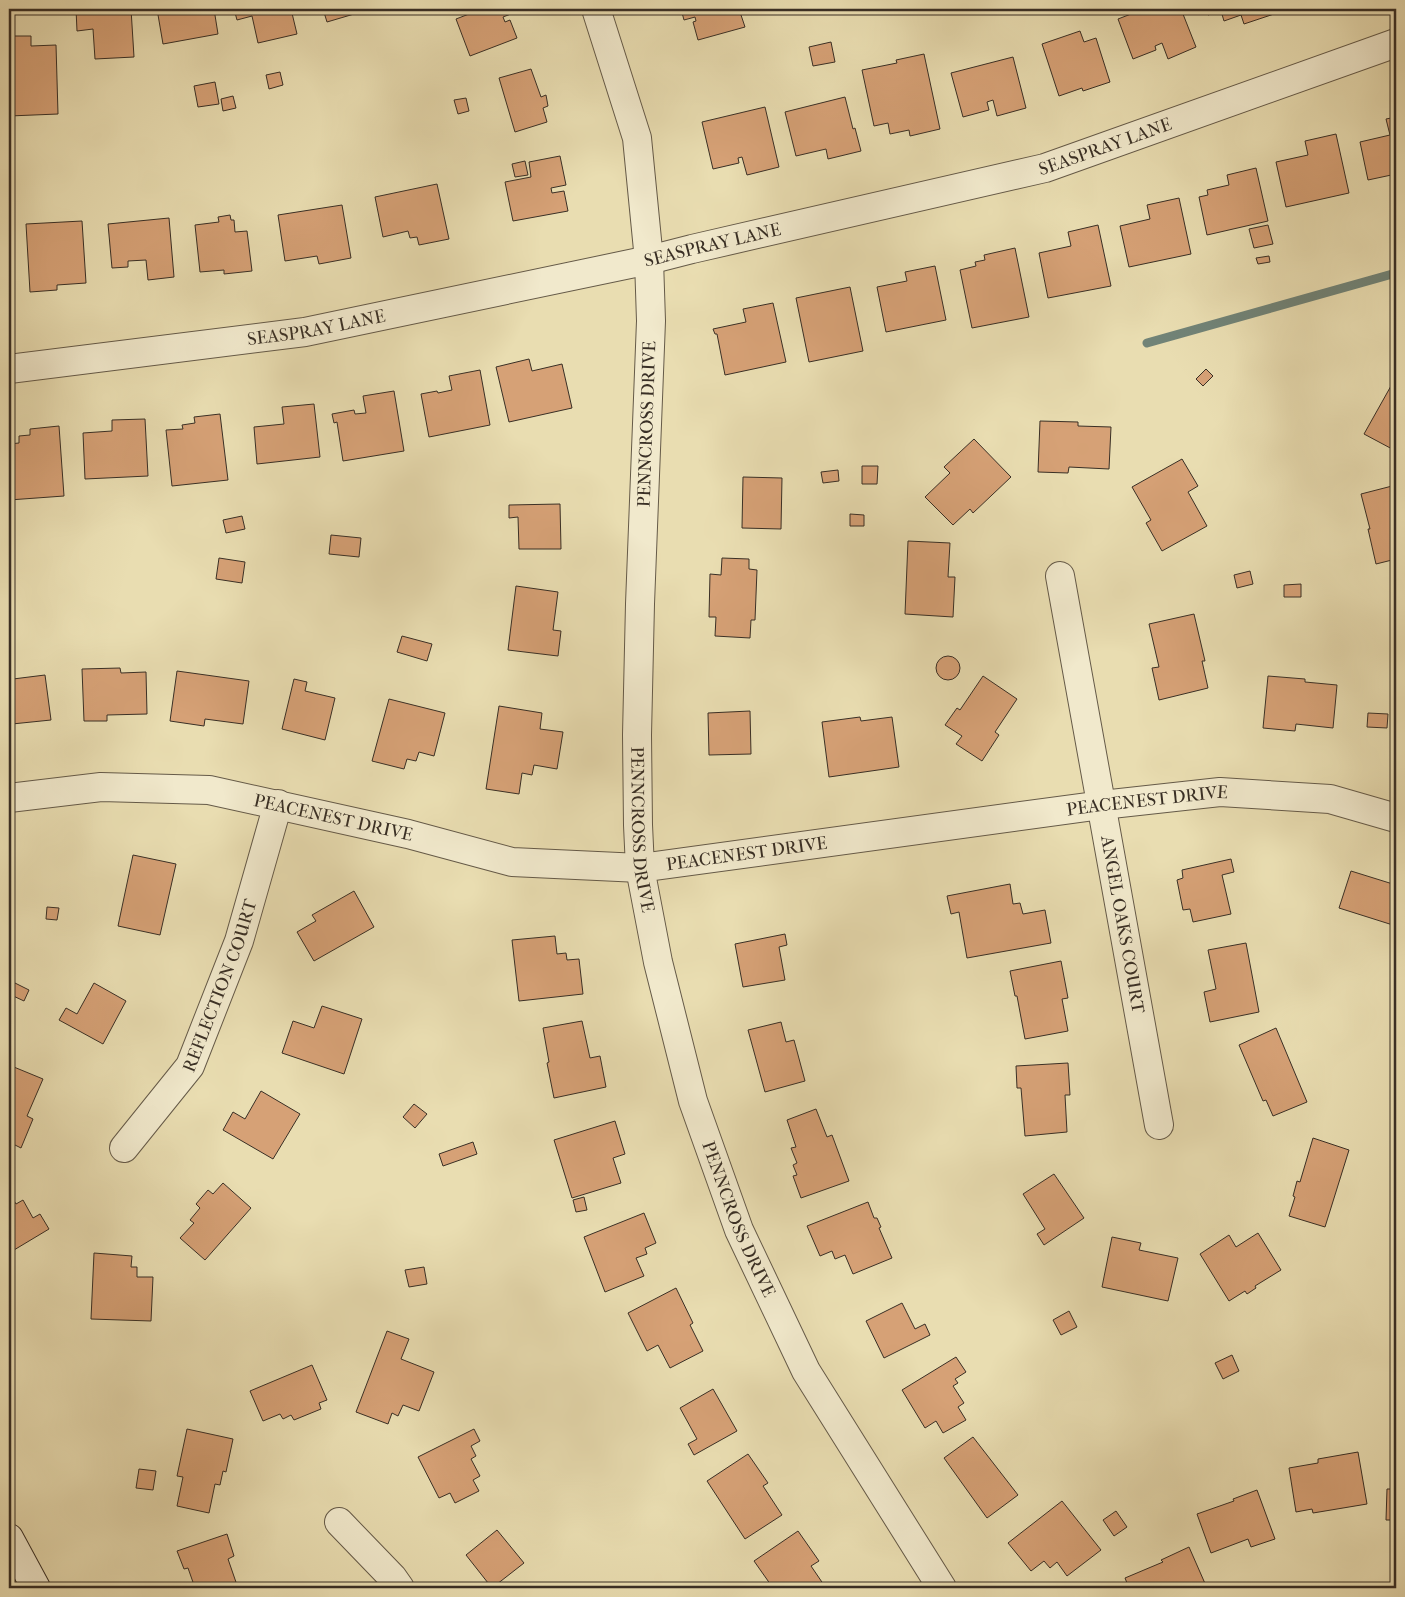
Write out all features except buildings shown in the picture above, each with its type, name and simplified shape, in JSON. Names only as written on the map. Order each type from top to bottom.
[{"type":"street","name":"PENNCROSS DRIVE","points":[[596,9],[637,138],[649,260],[651,322],[637,734],[638,826],[640,868],[658,962],[693,1101],[739,1230],[806,1371],[942,1588]]},
{"type":"street","name":"SEASPRAY LANE","points":[[9,369],[305,332],[649,260],[702,246],[1045,168],[1396,43]]},
{"type":"street","name":"ANGEL OAKS COURT","points":[[1060,576],[1159,1126]]},
{"type":"street","name":"PEACENEST DRIVE","points":[[9,798],[101,787],[209,790],[408,834],[512,862],[640,868],[1220,792],[1330,799],[1396,818]]},
{"type":"street","name":"REFLECTION COURT","points":[[124,1148],[190,1066],[239,941],[278,804]]},
{"type":"street","points":[[339,1522],[393,1578],[400,1588]]},
{"type":"street","points":[[9,1538],[36,1588]]},
{"type":"waterway","points":[[1147,343],[1396,273]]}]
